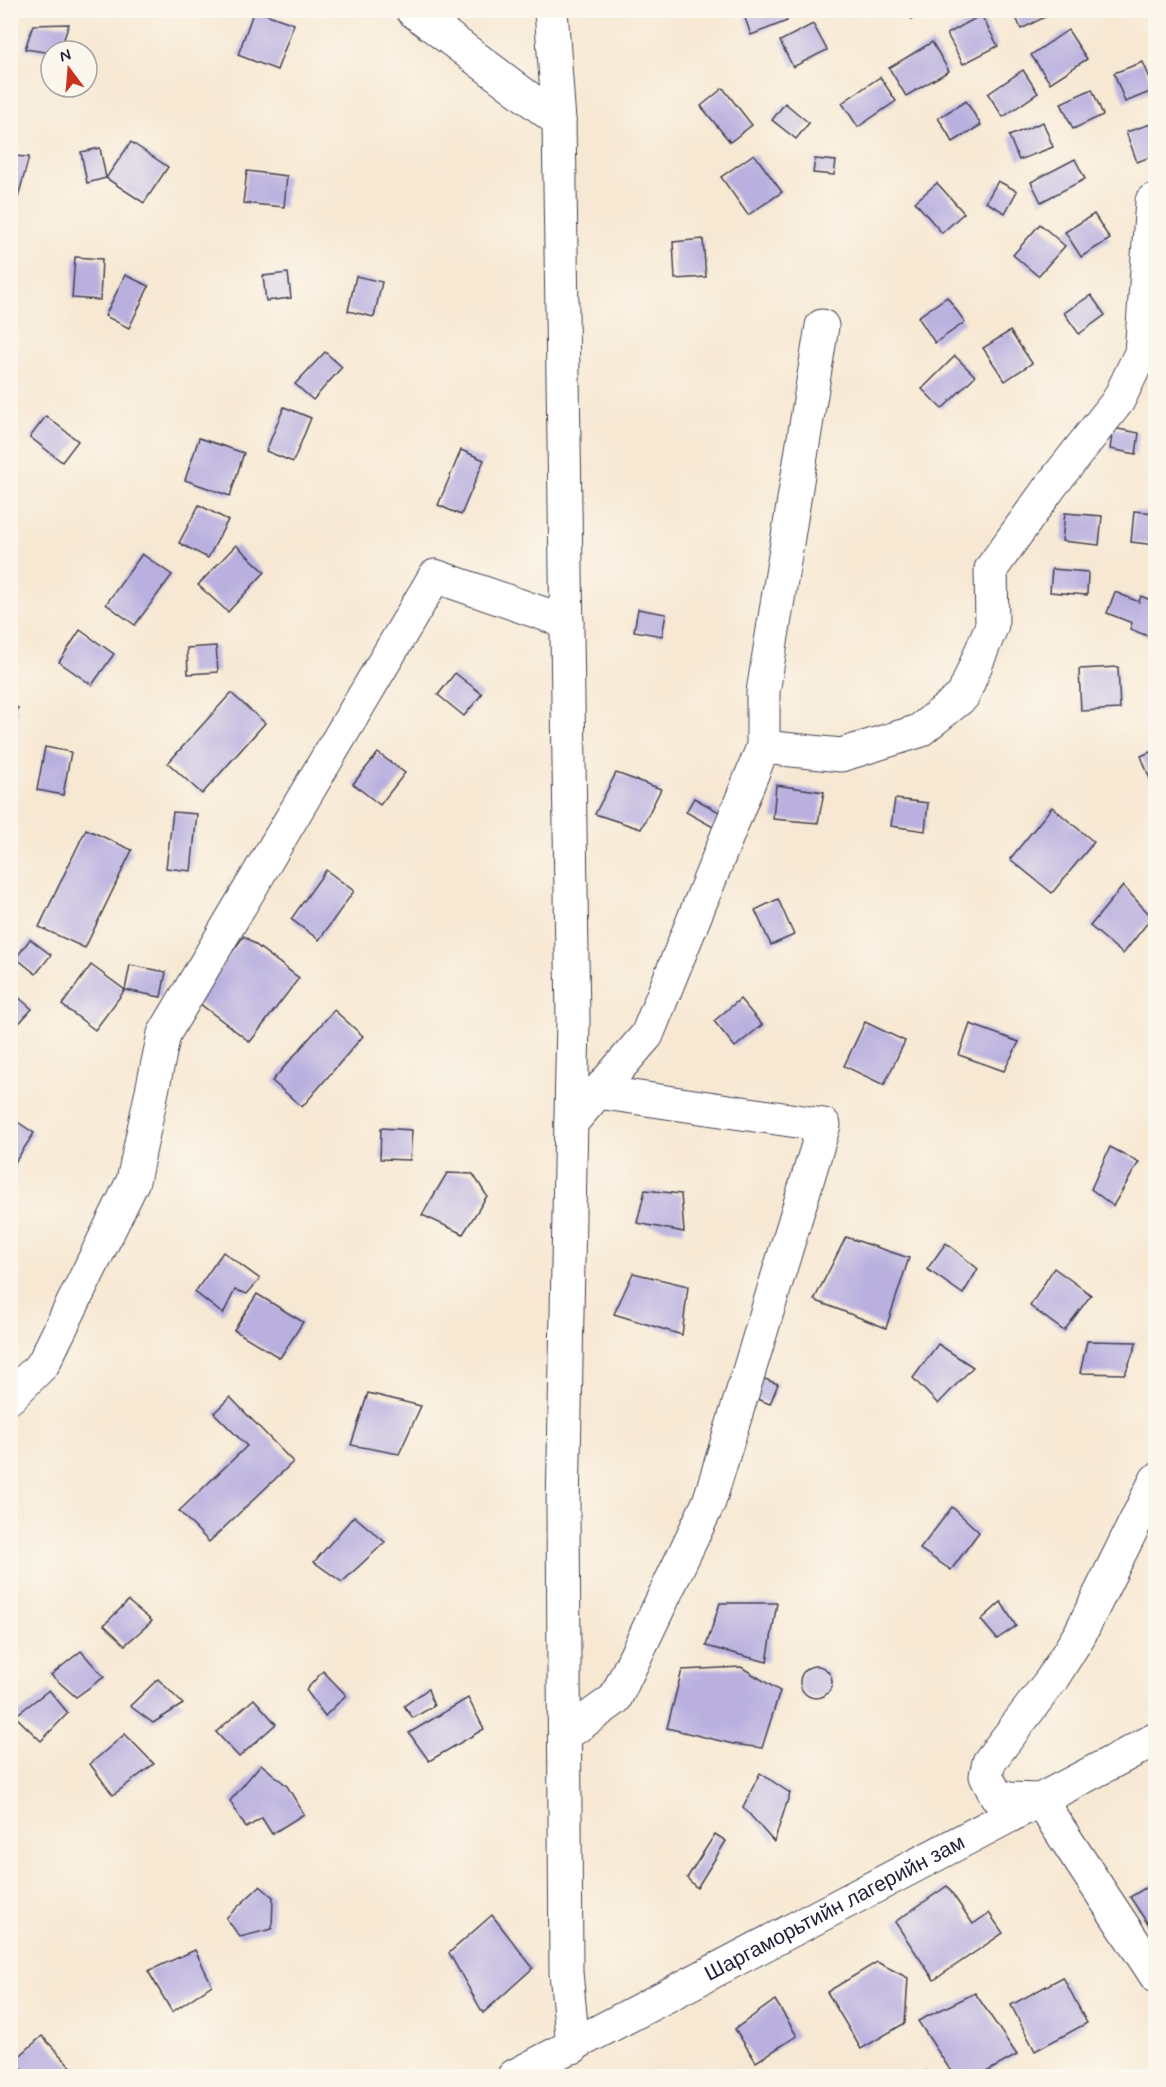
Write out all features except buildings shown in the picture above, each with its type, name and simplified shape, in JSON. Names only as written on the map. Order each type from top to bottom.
[{"type":"street","points":[[412,10],[559,121]]},
{"type":"street","points":[[551,10],[559,121],[573,1020],[563,1508],[566,1972],[573,2047]]},
{"type":"street","points":[[763,747],[841,755],[919,731],[963,696],[992,625],[992,569],[1050,487],[1118,401],[1141,353],[1152,201]]},
{"type":"street","points":[[571,1123],[647,1035],[763,747],[763,692],[822,326]]},
{"type":"street","points":[[10,1397],[44,1364],[133,1181],[164,1034],[435,576],[567,622]]},
{"type":"street","points":[[565,1735],[615,1699],[709,1502],[824,1125],[598,1092]]},
{"type":"street","points":[[1155,1480],[1080,1634],[1052,1679],[989,1762],[986,1776],[996,1795],[1009,1799],[1040,1800],[1155,1976]]},
{"type":"street","name":"Шаргаморьтийн лагерийн зам","points":[[514,2076],[1155,1739]]}]
